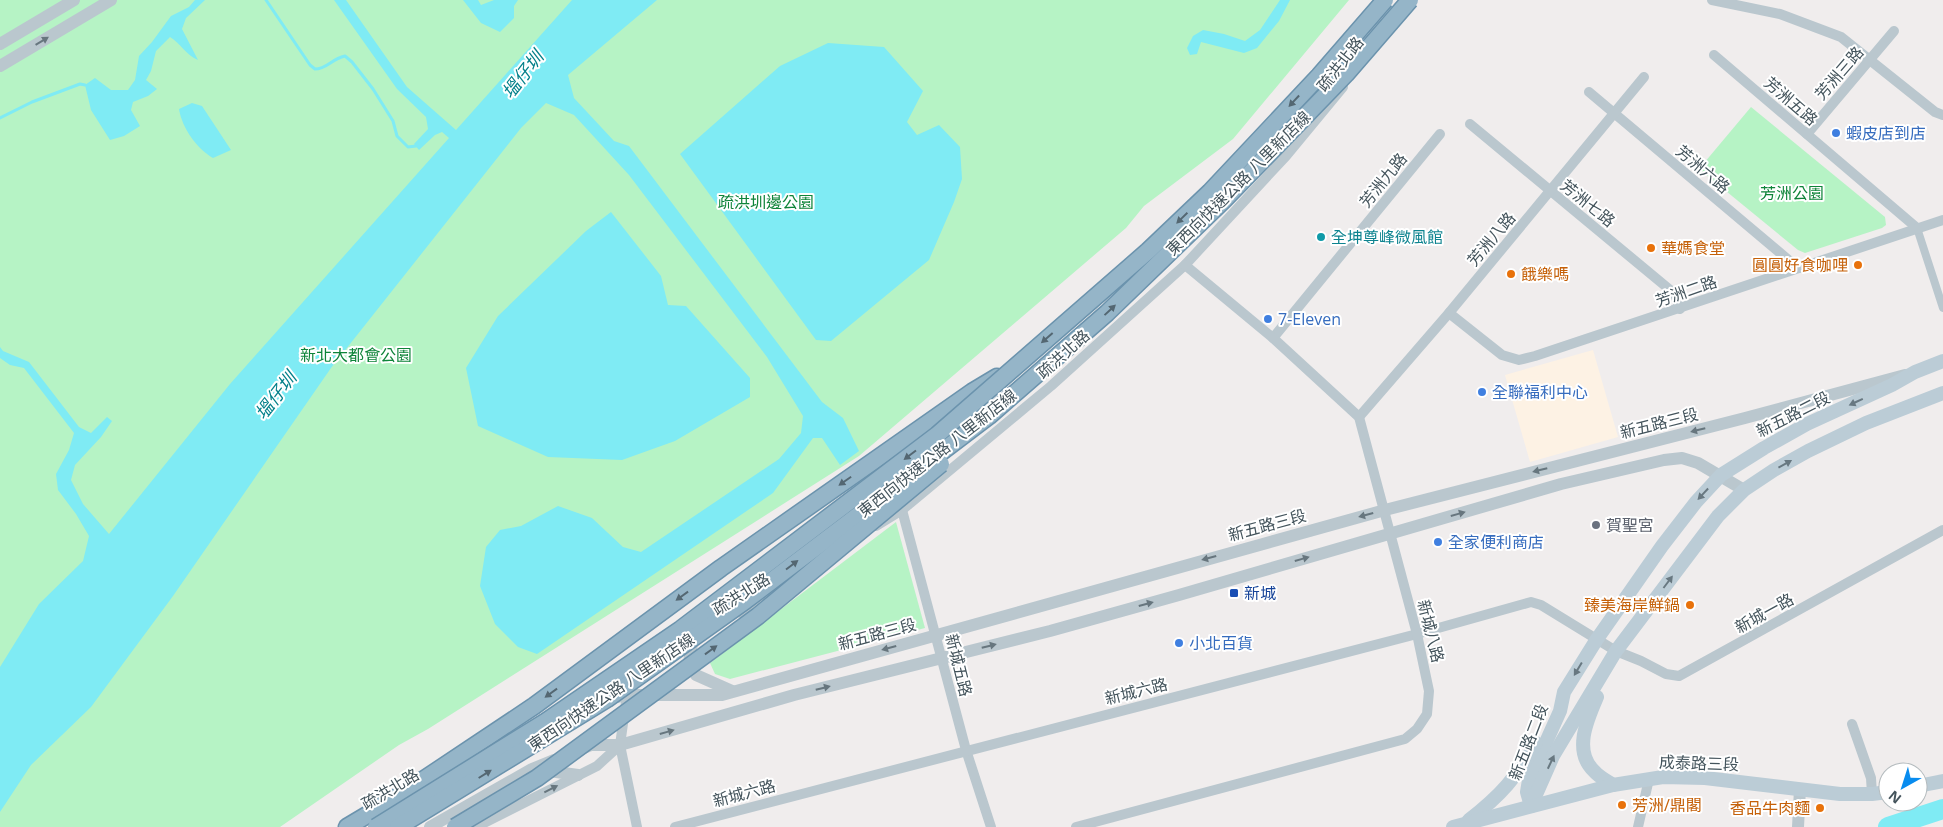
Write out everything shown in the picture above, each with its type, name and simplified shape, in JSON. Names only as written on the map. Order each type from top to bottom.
[{"type":"highway","name":"東西向快速公路 八里新店線","points":[[376,827],[545,722],[681,629],[937,435],[1148,251],[1210,192],[1319,76],[1385,0]]},
{"type":"highway","name":"東西向快速公路 八里新店線","points":[[398,827],[607,698],[745,601],[989,416],[1107,313],[1225,199],[1346,74],[1411,0]]},
{"type":"highway","points":[[347,827],[399,796],[534,706],[729,562],[972,392],[1016,365]]},
{"type":"highway","points":[[455,827],[537,778],[758,616],[935,470],[989,416]]},
{"type":"main road","name":"新五路二段","points":[[1531,806],[1527,792],[1529,780],[1560,711],[1564,692],[1596,639],[1662,546],[1696,502],[1721,475],[1764,448],[1807,424],[1892,385],[1915,372],[1943,361]]},
{"type":"main road","name":"新五路二段","points":[[1531,806],[1553,756],[1616,651],[1718,516],[1744,490],[1808,451],[1866,423],[1943,393]]},
{"type":"main road","points":[[1613,785],[1594,772],[1585,761],[1582,747],[1590,713],[1616,651]]},
{"type":"main road","points":[[1459,825],[1496,798],[1514,777],[1525,763],[1564,692]]},
{"type":"main road","name":"成泰路三段","points":[[1459,825],[1613,785],[1663,777],[1705,778],[1840,794],[1878,793]]},
{"type":"main road","points":[[1928,784],[1943,781]]},
{"type":"street","points":[[0,44],[74,0]]},
{"type":"street","points":[[0,66],[111,0]]},
{"type":"street","name":"疏洪北路","points":[[637,827],[620,745],[627,696],[639,672],[692,643],[902,510],[1051,386],[1185,264],[1286,156],[1325,110],[1411,0]]},
{"type":"street","points":[[1712,0],[1780,14],[1841,37],[1935,112],[1943,115]]},
{"type":"street","name":"芳洲三路","points":[[1806,134],[1894,31]]},
{"type":"street","name":"芳洲五路","points":[[1714,55],[1917,228]]},
{"type":"street","name":"芳洲八路","points":[[1359,417],[1449,313],[1644,78]]},
{"type":"street","name":"芳洲六路","points":[[1589,92],[1798,268]]},
{"type":"street","name":"芳洲七路","points":[[1470,124],[1675,294],[1680,309]]},
{"type":"street","name":"芳洲九路","points":[[1273,338],[1440,134]]},
{"type":"street","name":"芳洲二路","points":[[1449,313],[1502,355],[1519,360],[1680,309],[1943,220]]},
{"type":"street","points":[[1917,228],[1943,308]]},
{"type":"street","points":[[1185,264],[1273,338],[1359,417]]},
{"type":"street","name":"新五路三段","points":[[627,696],[722,695],[1385,510],[1745,418],[1915,372]]},
{"type":"street","name":"新城八路","points":[[1076,827],[1405,739],[1417,729],[1428,714],[1429,692],[1417,634],[1359,417]]},
{"type":"street","points":[[430,827],[532,769],[591,745],[620,745],[794,695],[1050,631],[1561,484],[1664,460],[1682,458],[1698,463],[1744,490]]},
{"type":"street","name":"新城五路","points":[[902,510],[966,750],[990,827]]},
{"type":"street","name":"新城一路","points":[[1596,639],[1616,651],[1666,674],[1679,676],[1943,530]]},
{"type":"street","name":"新城六路","points":[[675,827],[1417,634],[1531,602],[1541,605],[1596,639]]},
{"type":"street","points":[[692,643],[689,662],[696,675],[732,691]]},
{"type":"street","name":"疏洪北路","points":[[358,827],[563,706],[627,696]]},
{"type":"street","points":[[1852,724],[1871,778],[1872,794]]},
{"type":"street","points":[[478,826],[597,766],[620,745]]},
{"type":"street","points":[[532,769],[578,775]]},
{"type":"street","points":[[1638,827],[1649,779]]},
{"type":"street","points":[[1798,827],[1800,789]]},
{"type":"shaded area","points":[[1593,350],[1618,437],[1530,462],[1505,375]]},
{"type":"green space","name":"新北大都會公園","points":[[0,0],[1349,0],[1233,139],[1144,206],[1126,228],[859,456],[428,729],[399,745],[280,827],[0,827]]},
{"type":"green space","name":"芳洲公園","points":[[1751,107],[1885,217],[1886,225],[1882,228],[1805,253],[1798,250],[1699,169]]},
{"type":"green space","points":[[896,522],[925,628],[730,679],[715,674],[710,663]]},
{"type":"water","points":[[195,0],[205,0],[186,18],[182,29],[198,60],[190,56],[170,37],[156,51],[151,71],[146,80],[157,89],[148,96],[133,102],[131,110],[140,126],[124,136],[110,140],[91,110],[85,85],[95,78],[111,90],[128,90],[135,80],[139,56],[171,16],[189,7]]},
{"type":"water","name":"塭仔圳","points":[[334,0],[346,0],[407,87],[456,130],[572,0],[657,0],[568,75],[574,98],[614,141],[629,146],[822,402],[843,418],[859,451],[840,465],[822,438],[813,438],[773,493],[537,654],[518,647],[495,624],[480,586],[486,547],[500,530],[521,526],[558,506],[592,518],[623,547],[641,552],[779,459],[801,433],[803,416],[767,357],[629,175],[574,115],[546,103],[521,128],[331,368],[173,596],[91,707],[31,765],[0,812],[0,667],[39,604],[83,561],[89,536],[76,514],[58,490],[56,474],[69,450],[74,433],[24,368],[10,365],[0,358],[0,347],[3,351],[29,362],[79,427],[91,433],[107,417],[112,421],[101,437],[75,465],[71,480],[83,504],[109,534],[230,384],[449,138],[442,132],[435,135],[419,150],[414,144],[428,129],[426,117],[397,89]]},
{"type":"water","points":[[463,0],[478,0],[481,5],[494,0],[518,0],[514,6],[514,18],[500,32],[481,23]]},
{"type":"water","points":[[1280,0],[1290,0],[1279,21],[1257,48],[1244,53],[1201,42],[1197,54],[1190,55],[1187,48],[1193,36],[1203,30],[1245,41],[1260,30]]},
{"type":"water","points":[[828,43],[884,47],[923,91],[907,122],[917,135],[939,125],[960,147],[962,179],[929,260],[831,341],[816,340],[680,154],[780,66]]},
{"type":"water","points":[[192,103],[202,106],[231,150],[213,158],[196,144],[183,123],[179,109]]},
{"type":"water","points":[[611,212],[661,276],[668,305],[686,306],[750,378],[750,397],[675,441],[622,460],[548,457],[478,426],[466,368],[498,316],[586,231]]},
{"type":"waterway","points":[[266,0],[310,65],[315,69],[319,69],[345,56],[373,89],[393,121],[397,136],[408,147],[416,146]]},
{"type":"waterway","points":[[0,118],[32,102],[80,84],[85,85]]},
{"type":"waterway","points":[[1888,827],[1943,809]]},
{"type":"place","name":"蝦皮店到店","points":[[1836,133]]},
{"type":"place","name":"全坤尊峰微風館","points":[[1321,237]]},
{"type":"place","name":"華媽食堂","points":[[1651,248]]},
{"type":"place","name":"圓圓好食咖哩","points":[[1858,265]]},
{"type":"place","name":"餓樂嗎","points":[[1511,274]]},
{"type":"place","name":"7-Eleven","points":[[1268,319]]},
{"type":"place","name":"全聯福利中心","points":[[1482,392]]},
{"type":"place","name":"賀聖宮","points":[[1596,525]]},
{"type":"place","name":"全家便利商店","points":[[1438,542]]},
{"type":"place","name":"新城","points":[[1234,593]]},
{"type":"place","name":"臻美海岸鮮鍋","points":[[1690,605]]},
{"type":"place","name":"小北百貨","points":[[1179,643]]},
{"type":"place","name":"芳洲/鼎閣","points":[[1622,805]]},
{"type":"place","name":"香品牛肉麵","points":[[1820,808]]},
{"type":"park label","name":"疏洪圳邊公園","points":[[766,202]]}]
